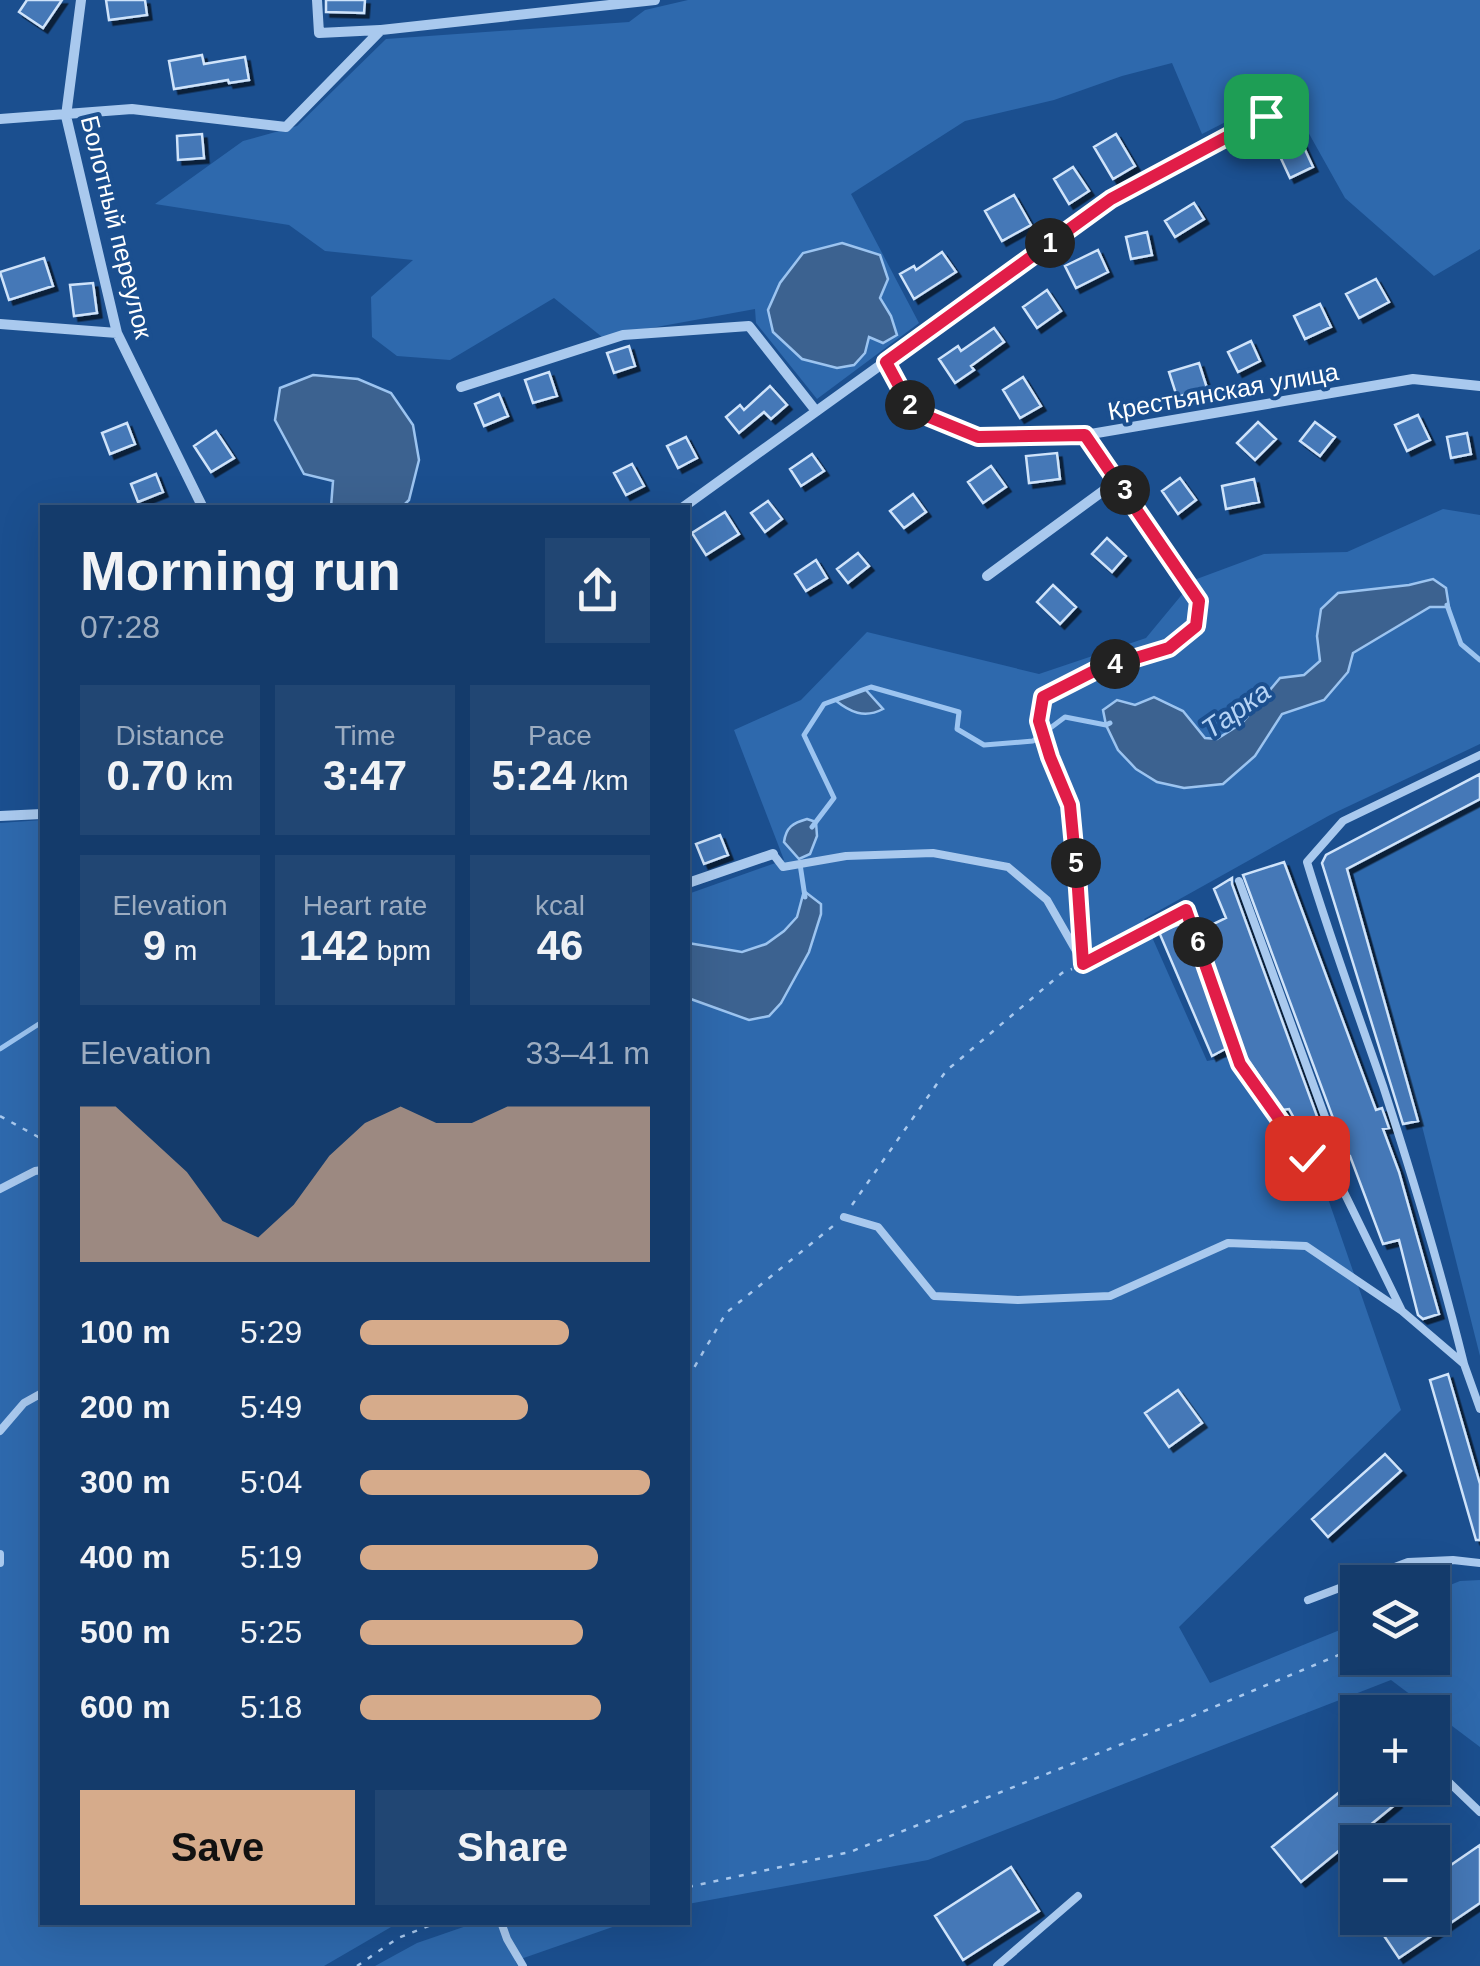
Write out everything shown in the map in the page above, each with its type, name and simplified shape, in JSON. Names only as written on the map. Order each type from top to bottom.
[{"type":"street","name":"Болотный переулок","points":[[80,0],[66,116],[117,333],[202,505]]},
{"type":"street","points":[[317,0],[319,32],[381,30],[655,0]]},
{"type":"street","points":[[0,119],[132,110],[286,128],[381,30]]},
{"type":"street","points":[[686,505],[1111,199],[1266,116]]},
{"type":"street","points":[[0,324],[117,333]]},
{"type":"street","points":[[460,387],[623,336],[749,326],[816,411]]},
{"type":"street","name":"Крестьянская улица","points":[[886,362],[912,410],[978,437],[1085,435],[1414,379],[1480,386]]},
{"type":"street","points":[[986,576],[1118,480],[1085,435]]},
{"type":"street","points":[[0,816],[40,814]]},
{"type":"street","points":[[690,882],[773,854]]},
{"type":"lane","points":[[1083,964],[1070,805],[1039,721],[1043,697],[1096,670],[1169,648],[1196,626],[1199,601],[1118,480]]},
{"type":"lane","points":[[1480,755],[1342,822],[1308,862],[1383,1088],[1480,1409]]},
{"type":"lane","points":[[773,854],[783,867],[846,856],[933,854],[1008,867],[1046,900],[1083,964]]},
{"type":"lane","points":[[1239,881],[1344,1169],[1338,1180]]},
{"type":"lane","points":[[1186,910],[1240,1064],[1307,1158],[1338,1180],[1402,1311]]},
{"type":"lane","points":[[0,1189],[40,1171]]},
{"type":"lane","points":[[844,1217],[878,1227],[934,1296],[1018,1300],[1110,1296],[1228,1243],[1306,1246],[1402,1311],[1464,1364]]},
{"type":"lane","points":[[0,1431],[24,1402],[40,1394]]},
{"type":"lane","points":[[0,1554],[0,1563]]},
{"type":"lane","points":[[1308,1600],[1408,1562],[1480,1563]]},
{"type":"lane","points":[[1450,1783],[1480,1812]]},
{"type":"lane","points":[[997,1966],[1078,1896]]},
{"type":"lane","points":[[502,1925],[523,1966]]},
{"type":"path","points":[[690,1375],[726,1313],[844,1217],[946,1071],[1062,974],[1186,910]]},
{"type":"path","points":[[0,1116],[40,1137]]},
{"type":"path","points":[[690,1887],[850,1852],[1340,1655]]},
{"type":"path","points":[[357,1966],[398,1938],[430,1925]]},
{"type":"shaded area","points":[[688,0],[1480,0],[1480,249],[1434,276],[1345,198],[1283,93],[1202,134],[1172,63],[1054,100],[965,121],[851,194],[919,323],[817,399],[756,323],[755,309],[602,337],[554,298],[450,360],[397,356],[372,337],[371,297],[413,260],[325,251],[289,225],[155,204],[243,141],[297,126],[386,39],[629,22],[645,10]],"holes":[[[842,243],[891,316],[869,336],[865,353],[780,283],[803,253]]]},
{"type":"shaded area","points":[[842,243],[880,255],[888,279],[880,298],[897,335],[883,343],[869,337],[865,353],[854,365],[837,368],[802,359],[773,332],[768,310],[780,283],[803,253]]},
{"type":"shaded area","points":[[313,375],[358,379],[391,393],[413,425],[419,460],[409,500],[404,505],[331,505],[333,481],[304,474],[275,420],[280,388]]},
{"type":"shaded area","points":[[1443,509],[1480,515],[1480,744],[1330,815],[1144,919],[1207,1061],[1229,1057],[1324,1187],[1401,1410],[1179,1627],[1210,1683],[1340,1630],[1340,1675],[1450,1675],[1450,1585],[1480,1580],[1480,1747],[1450,1724],[1450,1695],[1411,1695],[1391,1680],[1352,1695],[1340,1695],[1340,1700],[928,1860],[690,1904],[690,999],[730,1013],[781,1003],[809,952],[821,914],[797,917],[770,941],[747,950],[690,943],[690,893],[784,860],[734,730],[801,700],[867,632],[1039,674],[1146,638],[1194,580],[1264,554],[1347,552]],"holes":[[[1433,579],[1353,653],[1348,672],[1282,714],[1255,756],[1223,784],[1184,788],[1157,782],[1135,705],[1183,711],[1205,738],[1217,740],[1321,660],[1317,636],[1338,593]]]},
{"type":"shaded area","points":[[1433,579],[1446,588],[1449,607],[1430,607],[1353,653],[1348,672],[1324,700],[1282,714],[1255,756],[1223,784],[1184,788],[1157,782],[1136,769],[1118,750],[1103,710],[1117,700],[1135,705],[1154,697],[1183,711],[1205,738],[1217,739],[1242,723],[1280,678],[1304,675],[1320,661],[1317,636],[1321,609],[1338,593]]},
{"type":"shaded area","points":[[865,689],[883,709],[858,713],[835,700]]},
{"type":"shaded area","points":[[1480,806],[1480,1356],[1353,873]]},
{"type":"shaded area","points":[[807,819],[816,822],[817,836],[810,854],[799,859],[784,842],[785,837],[791,826]]},
{"type":"shaded area","points":[[40,820],[40,1925],[395,1925],[324,1966],[0,1966],[0,823]]},
{"type":"shaded area","points":[[804,891],[821,904],[809,952],[781,1003],[769,1016],[749,1020],[690,999],[690,943],[742,952],[766,944],[797,917]]},
{"type":"shaded area","points":[[469,1925],[618,1925],[515,1961],[518,1966],[375,1966],[417,1943]]},
{"type":"building","points":[[27,0],[62,0],[43,28],[19,12]]},
{"type":"building","points":[[106,0],[145,0],[147,15],[109,20]]},
{"type":"building","points":[[326,0],[365,0],[364,13],[326,12]]},
{"type":"building","points":[[202,55],[204,64],[245,57],[249,80],[174,89],[169,61]]},
{"type":"building","points":[[202,134],[204,158],[178,160],[177,136]]},
{"type":"building","points":[[1116,134],[1135,166],[1113,179],[1094,147]]},
{"type":"building","points":[[1301,141],[1313,167],[1290,178],[1278,152]]},
{"type":"building","points":[[1073,167],[1089,191],[1069,204],[1054,179]]},
{"type":"building","points":[[1014,195],[1031,225],[1002,241],[985,211]]},
{"type":"building","points":[[1194,203],[1204,219],[1175,237],[1165,221]]},
{"type":"building","points":[[1147,232],[1152,255],[1131,259],[1126,237]]},
{"type":"building","points":[[1098,250],[1108,272],[1076,288],[1065,266]]},
{"type":"building","points":[[942,252],[956,272],[914,299],[900,274],[914,266],[916,270]]},
{"type":"building","points":[[44,258],[53,286],[9,300],[0,272]]},
{"type":"building","points":[[1376,279],[1389,302],[1359,318],[1346,294]]},
{"type":"building","points":[[93,283],[97,313],[74,316],[70,285]]},
{"type":"building","points":[[1047,290],[1061,311],[1037,328],[1023,307]]},
{"type":"building","points":[[1320,304],[1331,327],[1305,339],[1294,316]]},
{"type":"building","points":[[994,328],[1004,342],[955,383],[939,359],[958,346],[961,351]]},
{"type":"building","points":[[1251,341],[1260,361],[1238,372],[1228,352]]},
{"type":"building","points":[[629,346],[635,366],[614,373],[607,353]]},
{"type":"building","points":[[1199,363],[1207,388],[1177,397],[1169,372]]},
{"type":"building","points":[[549,372],[557,396],[533,403],[525,380]]},
{"type":"building","points":[[1023,377],[1041,406],[1020,418],[1003,390]]},
{"type":"building","points":[[770,386],[787,405],[771,419],[764,412],[739,433],[726,417],[740,405],[744,410]]},
{"type":"building","points":[[499,394],[508,416],[484,426],[475,404]]},
{"type":"building","points":[[1418,415],[1430,440],[1407,451],[1395,425]]},
{"type":"building","points":[[1258,422],[1276,439],[1255,460],[1237,443]]},
{"type":"building","points":[[1315,422],[1335,437],[1320,456],[1300,441]]},
{"type":"building","points":[[127,423],[135,444],[110,454],[102,433]]},
{"type":"building","points":[[216,431],[234,458],[211,472],[194,446]]},
{"type":"building","points":[[1467,433],[1471,454],[1451,458],[1447,437]]},
{"type":"building","points":[[686,437],[697,458],[678,468],[667,446]]},
{"type":"building","points":[[1057,453],[1060,479],[1029,483],[1026,456]]},
{"type":"building","points":[[812,454],[824,471],[801,486],[790,469]]},
{"type":"building","points":[[632,464],[644,486],[626,495],[614,473]]},
{"type":"building","points":[[991,466],[1006,487],[983,503],[968,482]]},
{"type":"building","points":[[156,474],[163,492],[138,502],[131,484]]},
{"type":"building","points":[[1180,478],[1196,500],[1178,514],[1162,491]]},
{"type":"building","points":[[1254,479],[1259,502],[1226,509],[1222,486]]},
{"type":"building","points":[[913,494],[926,512],[904,528],[890,511]]},
{"type":"building","points":[[768,501],[782,519],[765,532],[751,513]]},
{"type":"building","points":[[725,512],[739,534],[706,555],[692,533]]},
{"type":"building","points":[[1107,538],[1126,556],[1112,572],[1092,554]]},
{"type":"building","points":[[858,553],[869,566],[848,583],[837,569]]},
{"type":"building","points":[[816,560],[827,578],[806,591],[795,574]]},
{"type":"building","points":[[1053,585],[1076,607],[1060,624],[1037,602]]},
{"type":"building","points":[[1480,774],[1480,799],[1347,869],[1418,1121],[1403,1124],[1322,863],[1326,855]]},
{"type":"building","points":[[720,835],[728,855],[704,864],[696,844]]},
{"type":"building","points":[[1284,862],[1376,1110],[1382,1108],[1389,1128],[1383,1129],[1439,1314],[1423,1319],[1418,1315],[1399,1240],[1383,1244],[1243,875]]},
{"type":"building","points":[[1232,878],[1333,1160],[1324,1162],[1313,1153],[1289,1109],[1282,1110],[1245,1055],[1201,930],[1226,918],[1214,889]]},
{"type":"building","points":[[1180,924],[1227,1048],[1212,1056],[1159,932]]},
{"type":"building","points":[[1448,1374],[1480,1484],[1480,1540],[1476,1540],[1430,1380]]},
{"type":"building","points":[[1178,1390],[1202,1423],[1169,1447],[1145,1413]]},
{"type":"building","points":[[1385,1454],[1401,1471],[1328,1537],[1312,1519]]},
{"type":"building","points":[[1340,1792],[1340,1805],[1395,1805],[1370,1825],[1340,1825],[1340,1850],[1301,1882],[1272,1847]]},
{"type":"building","points":[[1480,1845],[1480,1903],[1450,1923],[1450,1866]]},
{"type":"building","points":[[1011,1867],[1039,1911],[963,1960],[935,1916]]},
{"type":"building","points":[[1383,1935],[1433,1935],[1399,1958]]},
{"type":"waterway","name":"Тарка","points":[[1447,605],[1461,644],[1480,660]]},
{"type":"waterway","name":"Тарка","points":[[812,827],[834,798],[804,735],[824,704],[865,689],[871,687],[959,712],[957,729],[984,745],[1033,741],[1065,717],[1110,723]]},
{"type":"waterway","name":"Тарка","points":[[800,864],[805,897]]},
{"type":"waterway","name":"Тарка","points":[[0,1049],[40,1023]]},
{"type":"route","points":[[1266,116],[1111,199],[886,362],[912,410],[978,437],[1085,435],[1199,601],[1196,626],[1169,648],[1096,670],[1043,697],[1039,721],[1070,805],[1083,964],[1186,910],[1240,1064],[1307,1158]]}]
